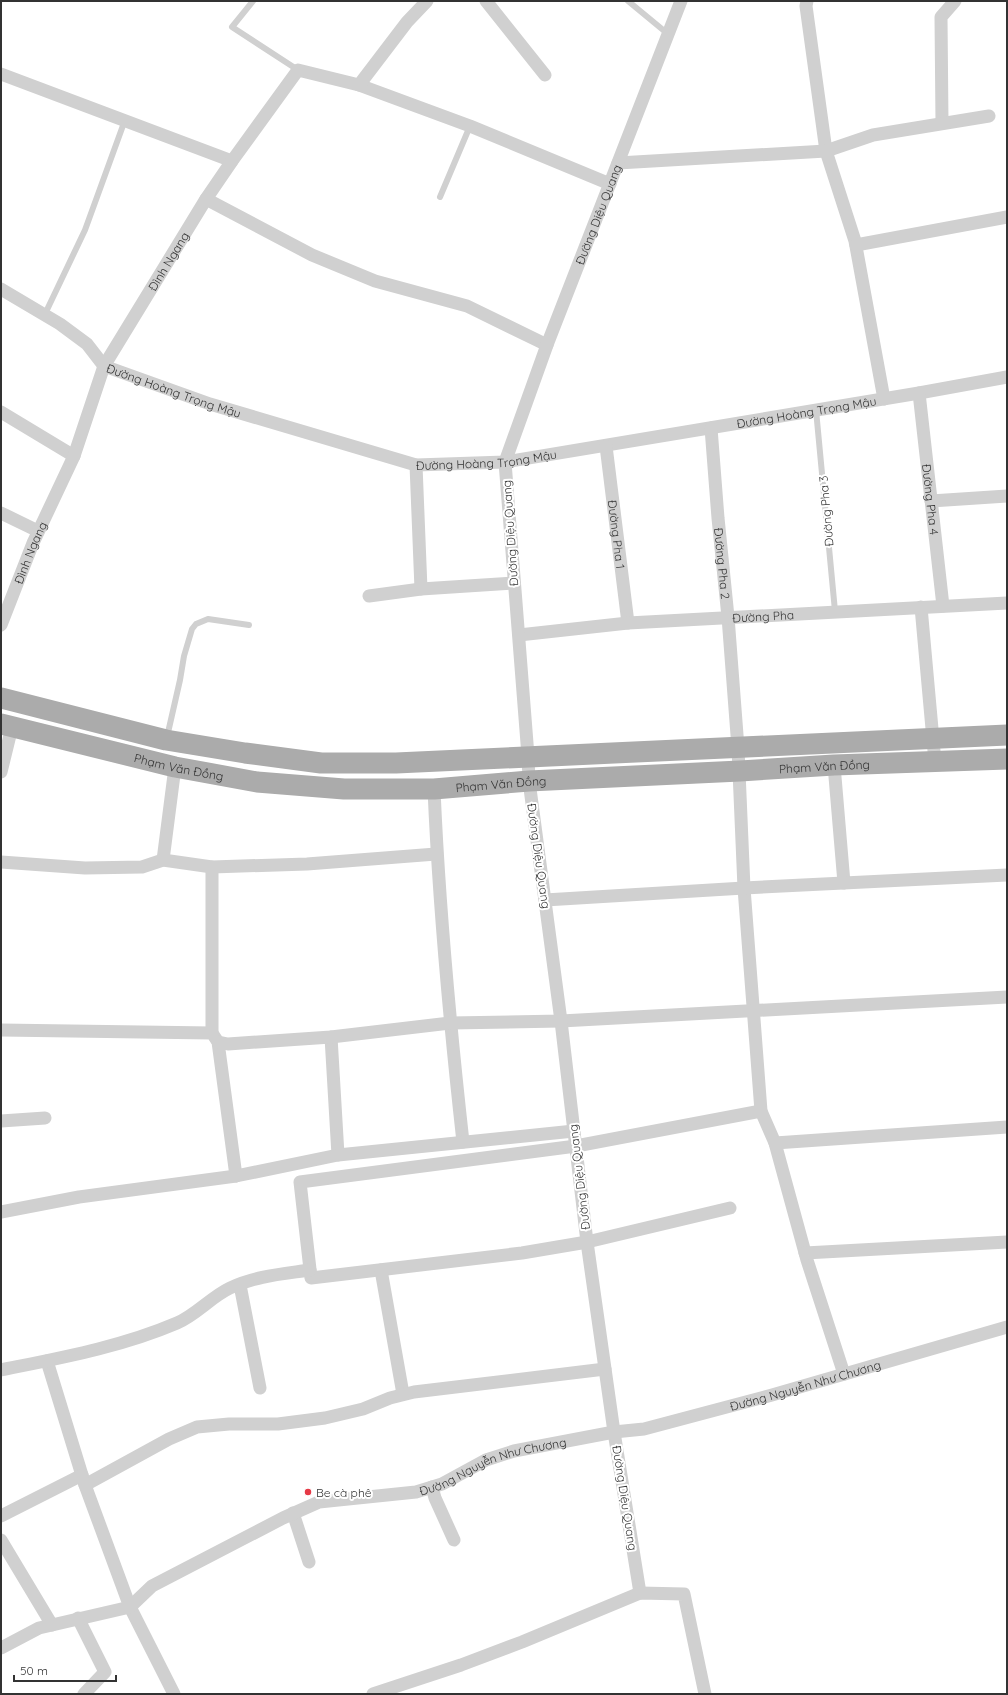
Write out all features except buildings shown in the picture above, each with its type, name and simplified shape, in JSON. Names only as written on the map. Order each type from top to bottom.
[{"type":"main road","name":"Phạm Văn Đồng","points":[[1,698],[166,740],[321,763],[396,763],[1007,735]]},
{"type":"main road","name":"Phạm Văn Đồng","points":[[6,725],[175,767],[257,782],[344,789],[434,789],[529,781],[834,765],[1007,759]]},
{"type":"street","points":[[359,85],[407,22],[428,1]]},
{"type":"street","points":[[486,1],[545,75]]},
{"type":"street","name":"Đường Diệu Quang","points":[[640,1593],[614,1432],[587,1242],[561,1021],[529,781],[505,462],[547,345],[681,1]]},
{"type":"street","points":[[807,1],[806,6],[826,151],[856,246],[884,399]]},
{"type":"street","points":[[942,123],[941,17],[955,1]]},
{"type":"street","points":[[298,70],[359,85],[470,126],[610,184]]},
{"type":"street","name":"Đình Ngang","points":[[1,625],[6,593],[74,456],[104,366],[206,199],[298,70]]},
{"type":"street","points":[[1,74],[125,119],[232,161]]},
{"type":"street","points":[[618,163],[826,151],[873,135],[989,116]]},
{"type":"street","points":[[206,199],[312,255],[375,281],[467,306],[547,345]]},
{"type":"street","points":[[856,246],[1007,217]]},
{"type":"street","name":"Đường Hoàng Trọng Mậu","points":[[1,288],[44,314],[88,344],[104,366],[210,404],[416,465],[505,462],[1007,377]]},
{"type":"street","name":"Đường Pha 4","points":[[919,393],[943,606]]},
{"type":"street","points":[[1,412],[74,456]]},
{"type":"street","name":"Đường Pha 2","points":[[711,428],[740,771],[744,888],[761,1111],[775,1143],[805,1253],[844,1374]]},
{"type":"street","name":"Đường Pha 1","points":[[606,446],[628,623]]},
{"type":"street","points":[[416,465],[422,589]]},
{"type":"street","points":[[931,501],[1007,496]]},
{"type":"street","points":[[1,513],[38,531]]},
{"type":"street","points":[[369,596],[422,589],[514,583]]},
{"type":"street","name":"Đường Pha","points":[[519,635],[628,623],[1007,603]]},
{"type":"street","points":[[921,607],[935,762]]},
{"type":"street","points":[[1,772],[6,725]]},
{"type":"street","points":[[834,765],[844,883]]},
{"type":"street","points":[[162,860],[175,767]]},
{"type":"street","points":[[434,789],[436,854],[450,1023],[463,1142]]},
{"type":"street","points":[[1,862],[85,868],[142,867],[162,860],[212,867],[307,864],[436,854]]},
{"type":"street","points":[[212,867],[215,1037],[236,1176]]},
{"type":"street","points":[[545,900],[744,888],[1007,875]]},
{"type":"street","points":[[1,1030],[215,1037],[228,1044],[331,1037],[450,1023],[561,1021],[1007,997]]},
{"type":"street","points":[[331,1037],[338,1155]]},
{"type":"street","points":[[730,1208],[587,1242],[522,1253],[311,1278],[300,1182],[576,1146],[761,1111]]},
{"type":"street","points":[[1,1121],[45,1118]]},
{"type":"street","points":[[775,1143],[1007,1127]]},
{"type":"street","points":[[1,1212],[79,1197],[236,1176],[338,1155],[574,1131]]},
{"type":"street","points":[[805,1253],[1007,1242]]},
{"type":"street","points":[[1,1370],[90,1352],[178,1322],[230,1288],[266,1276],[310,1270]]},
{"type":"street","points":[[381,1270],[403,1394]]},
{"type":"street","points":[[240,1285],[260,1388]]},
{"type":"street","name":"Đường Nguyễn Như Chương","points":[[130,1607],[152,1586],[294,1513],[319,1502],[416,1492],[442,1484],[486,1460],[514,1451],[614,1432],[644,1429],[1007,1327]]},
{"type":"street","points":[[47,1361],[84,1480],[130,1607],[174,1694]]},
{"type":"street","points":[[1,1516],[84,1480],[197,1427],[229,1424],[278,1424],[325,1418],[362,1409],[403,1394],[605,1370]]},
{"type":"street","points":[[432,1487],[435,1498],[454,1540]]},
{"type":"street","points":[[294,1513],[309,1562]]},
{"type":"street","points":[[1,1540],[52,1625]]},
{"type":"street","points":[[373,1694],[516,1645],[640,1593],[684,1594],[705,1694]]},
{"type":"street","points":[[1,1648],[4,1645],[39,1628],[130,1607]]},
{"type":"street","points":[[78,1618],[104,1672],[84,1694]]},
{"type":"lane","points":[[253,1],[232,27],[298,70]]},
{"type":"lane","points":[[628,1],[668,34]]},
{"type":"lane","points":[[44,314],[85,230],[125,119]]},
{"type":"lane","points":[[440,197],[470,126]]},
{"type":"lane","name":"Đường Pha 3","points":[[816,410],[835,611]]},
{"type":"lane","points":[[166,740],[184,656],[192,629],[196,624],[208,619],[249,625]]},
{"type":"place","name":"Be cà phê","points":[[308,1492]]}]
